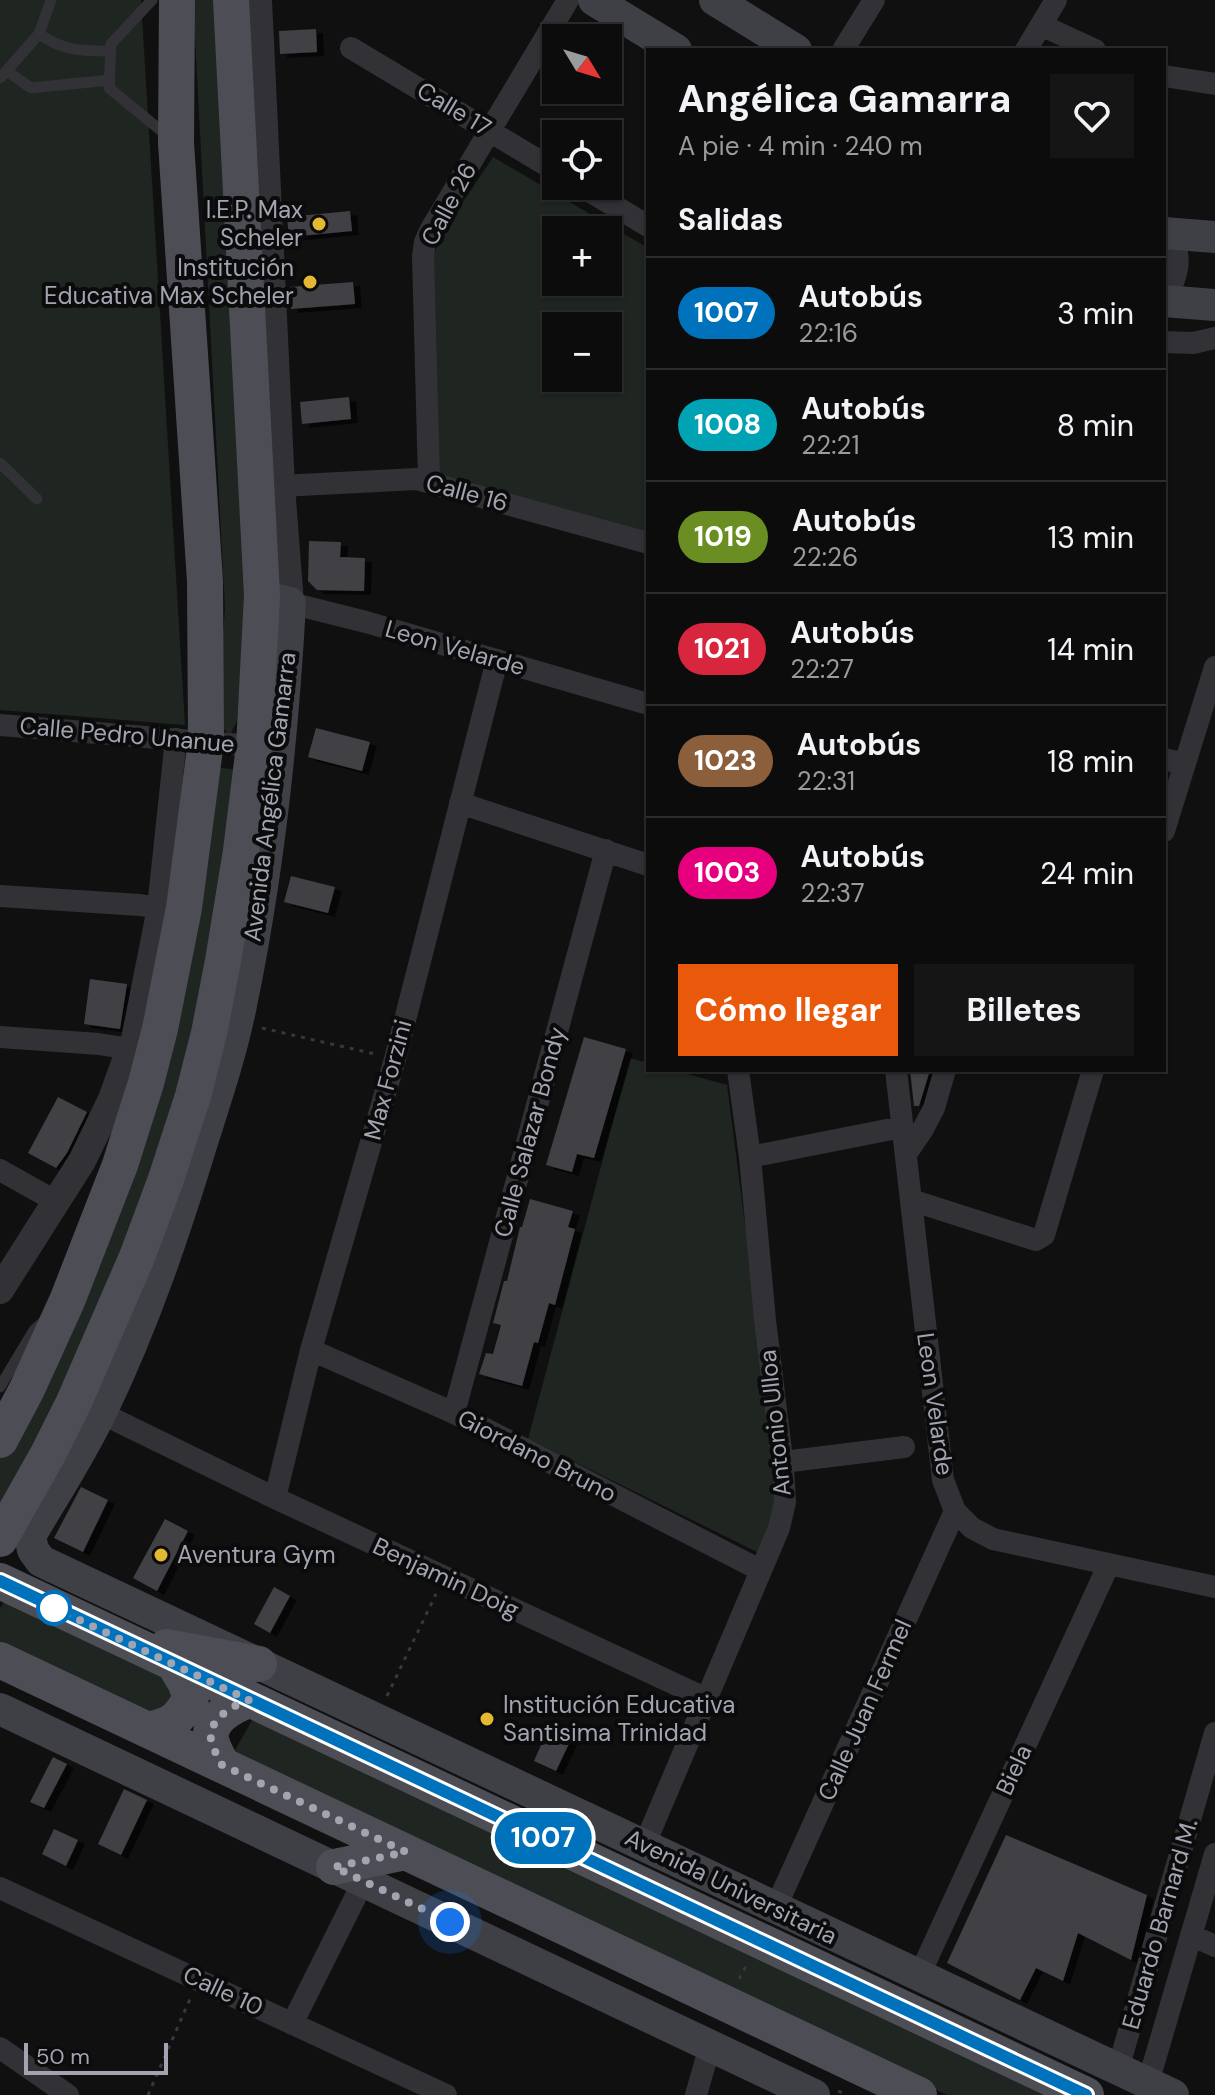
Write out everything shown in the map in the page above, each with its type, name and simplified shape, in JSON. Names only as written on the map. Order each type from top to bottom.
[{"type":"main road","points":[[0,1440],[67,1301],[111,1141],[146,1083],[184,908],[191,740],[205,581],[176,143],[177,0]]},
{"type":"main road","name":"Avenida Angélica Gamarra","points":[[231,0],[276,599],[286,679],[258,913],[237,1022],[180,1214],[137,1332],[101,1413],[30,1536],[10,1536],[94,1358],[142,1244],[193,1096],[223,961],[276,599]]},
{"type":"main road","points":[[594,0],[673,48]]},
{"type":"main road","points":[[715,0],[793,48]]},
{"type":"main road","points":[[1168,233],[1215,237]]},
{"type":"main road","points":[[1166,302],[1215,305]]},
{"type":"main road","points":[[146,1083],[114,1047],[160,1029]]},
{"type":"main road","name":"Avenida Universitaria","points":[[10,1536],[41,1561],[644,1846],[767,1924],[1086,2095]]},
{"type":"main road","name":"Avenida Universitaria","points":[[0,1581],[249,1700],[767,1924],[919,1976],[1160,2089]]},
{"type":"main road","points":[[114,1637],[259,1664]]},
{"type":"main road","points":[[0,1660],[919,2095]]},
{"type":"main road","points":[[148,1730],[178,1719],[191,1698],[175,1665]]},
{"type":"main road","points":[[222,1765],[210,1737],[213,1726],[232,1705],[249,1700]]},
{"type":"main road","points":[[0,1709],[814,2095]]},
{"type":"main road","points":[[349,1874],[406,1852]]},
{"type":"street","name":"Avenida Angélica Gamarra","points":[[258,0],[281,486],[276,599]]},
{"type":"street","name":"Calle 26","points":[[429,481],[425,242],[568,0]]},
{"type":"street","points":[[844,48],[874,0]]},
{"type":"street","points":[[1027,48],[1056,0]]},
{"type":"street","points":[[1041,25],[1091,48]]},
{"type":"street","name":"Calle 17","points":[[351,48],[542,162]]},
{"type":"street","points":[[1166,76],[1215,84]]},
{"type":"street","points":[[604,200],[646,225]]},
{"type":"street","points":[[1166,299],[1179,264],[1175,242],[1168,233]]},
{"type":"street","points":[[1166,342],[1193,343],[1215,338]]},
{"type":"street","name":"Calle 16","points":[[281,486],[404,479],[429,481],[646,542]]},
{"type":"street","name":"Leon Velarde","points":[[276,599],[646,703]]},
{"type":"street","name":"Max Forzini","points":[[275,1498],[311,1350],[395,1059],[497,660]]},
{"type":"street","points":[[1166,817],[1174,762],[1215,667]]},
{"type":"street","name":"Calle Pedro Unanue","points":[[0,725],[254,746]]},
{"type":"street","points":[[0,1290],[82,1161],[111,1141],[114,1047],[158,908],[191,740]]},
{"type":"street","points":[[460,803],[646,864]]},
{"type":"street","name":"Calle Salazar Bondy","points":[[454,1413],[606,850]]},
{"type":"street","points":[[0,896],[158,908]]},
{"type":"street","points":[[0,1037],[114,1047]]},
{"type":"street","name":"Antonio Ulloa","points":[[644,1846],[779,1528],[785,1502],[750,1157],[738,1072]]},
{"type":"street","name":"Leon Velarde","points":[[896,1072],[943,1480],[955,1511]]},
{"type":"street","points":[[906,1154],[934,1108],[944,1072]]},
{"type":"street","points":[[911,1200],[1036,1240],[1041,1238],[1092,1072]]},
{"type":"street","points":[[750,1157],[902,1127]]},
{"type":"street","points":[[0,1170],[57,1202]]},
{"type":"street","name":"Giordano Bruno","points":[[311,1350],[454,1413],[760,1570]]},
{"type":"street","name":"Benjamin Doig","points":[[101,1413],[275,1498],[707,1699]]},
{"type":"street","points":[[783,1462],[904,1447]]},
{"type":"street","points":[[955,1511],[972,1528],[993,1539],[1215,1587]]},
{"type":"street","name":"Calle Juan Fermel","points":[[767,1924],[955,1511]]},
{"type":"street","name":"Biela","points":[[919,1976],[1109,1564]]},
{"type":"street","name":"Eduardo Barnard M.","points":[[1118,2069],[1215,1733]]},
{"type":"street","name":"Eduardo Barnard M.","points":[[1160,2089],[1191,1935],[1215,1854]]},
{"type":"street","points":[[292,2024],[349,1874]]},
{"type":"street","name":"Calle 10","points":[[0,1888],[446,2095]]},
{"type":"street","points":[[1191,1935],[1215,1946]]},
{"type":"street","points":[[696,2095],[710,2046]]},
{"type":"street","points":[[0,2048],[68,2095]]},
{"type":"lane","points":[[51,0],[39,34],[4,74],[31,88],[110,80]]},
{"type":"lane","points":[[152,0],[111,44],[109,88],[176,143]]},
{"type":"lane","points":[[39,34],[52,43],[77,51],[110,51]]},
{"type":"lane","points":[[0,463],[37,499]]},
{"type":"lane","points":[[0,1387],[34,1330],[67,1301]]},
{"type":"path","points":[[237,1022],[395,1059]]},
{"type":"path","points":[[376,1718],[444,1576]]},
{"type":"path","points":[[727,2004],[767,1924]]},
{"type":"path","points":[[148,2095],[198,1980]]},
{"type":"shaded area","points":[[0,0],[141,0],[185,725],[0,710]]},
{"type":"shaded area","points":[[193,0],[221,0],[246,597],[237,721],[230,735],[216,722],[225,609]]},
{"type":"shaded area","points":[[493,157],[542,186],[542,200],[566,200],[593,216],[542,216],[542,296],[622,296],[622,233],[646,247],[646,540],[437,482],[431,260],[445,229]]},
{"type":"shaded area","points":[[212,767],[241,770],[176,1114],[66,1394],[0,1505],[0,1458],[66,1323]]},
{"type":"shaded area","points":[[630,1058],[646,1062],[646,1072],[680,1072],[727,1085],[776,1465],[776,1500],[771,1527],[757,1552],[528,1439]]},
{"type":"shaded area","points":[[5,1601],[166,1678],[175,1694],[166,1712],[140,1715],[0,1649],[0,1608]]},
{"type":"shaded area","points":[[255,1715],[1058,2095],[947,2095],[231,1757]]},
{"type":"building","points":[[316,29],[317,52],[280,54],[279,31]]},
{"type":"building","name":"I.E.P. Max Scheler","points":[[350,211],[352,231],[289,237],[287,217]]},
{"type":"building","points":[[353,282],[355,304],[291,309],[289,287]]},
{"type":"building","points":[[349,397],[351,419],[302,424],[300,402]]},
{"type":"building","points":[[309,541],[341,542],[340,557],[365,558],[364,591],[317,590],[308,581]]},
{"type":"building","points":[[316,728],[370,742],[362,771],[308,757]]},
{"type":"building","points":[[291,876],[335,887],[328,913],[284,902]]},
{"type":"building","points":[[90,979],[127,984],[120,1029],[84,1024]]},
{"type":"building","points":[[584,1037],[626,1049],[594,1158],[577,1154],[572,1172],[546,1165]]},
{"type":"building","points":[[910,1072],[929,1072],[919,1106],[914,1106]]},
{"type":"building","points":[[58,1097],[87,1112],[56,1168],[28,1153]]},
{"type":"building","points":[[530,1199],[573,1211],[568,1227],[575,1229],[555,1305],[549,1303],[522,1386],[479,1374],[486,1353],[493,1354],[501,1325],[493,1323]]},
{"type":"building","points":[[81,1487],[108,1500],[83,1552],[54,1538]]},
{"type":"building","name":"Aventura Gym","points":[[165,1519],[188,1531],[157,1591],[133,1578]]},
{"type":"building","points":[[274,1587],[290,1596],[270,1633],[254,1624]]},
{"type":"building","points":[[551,1722],[574,1733],[556,1771],[534,1761]]},
{"type":"building","points":[[53,1757],[67,1764],[44,1808],[30,1802]]},
{"type":"building","points":[[124,1789],[147,1800],[121,1855],[98,1844]]},
{"type":"building","points":[[54,1829],[78,1840],[66,1866],[42,1854]]},
{"type":"building","points":[[1006,1835],[1147,1895],[1131,1960],[1078,1933],[1063,1981],[1036,1968],[1020,2000],[947,1963]]},
{"type":"bus line","name":"1007","points":[[0,1581],[1086,2095]]},
{"type":"place","name":"I.E.P. Max Scheler","points":[[319,224]]},
{"type":"place","name":"Institución Educativa Max Scheler","points":[[310,282]]},
{"type":"place","name":"Aventura Gym","points":[[161,1555]]},
{"type":"place","name":"Institución Educativa Santisima Trinidad","points":[[487,1719]]},
{"type":"route","points":[[54,1608],[249,1700],[232,1705],[213,1726],[210,1737],[222,1765],[406,1852],[334,1867],[450,1922]]}]
